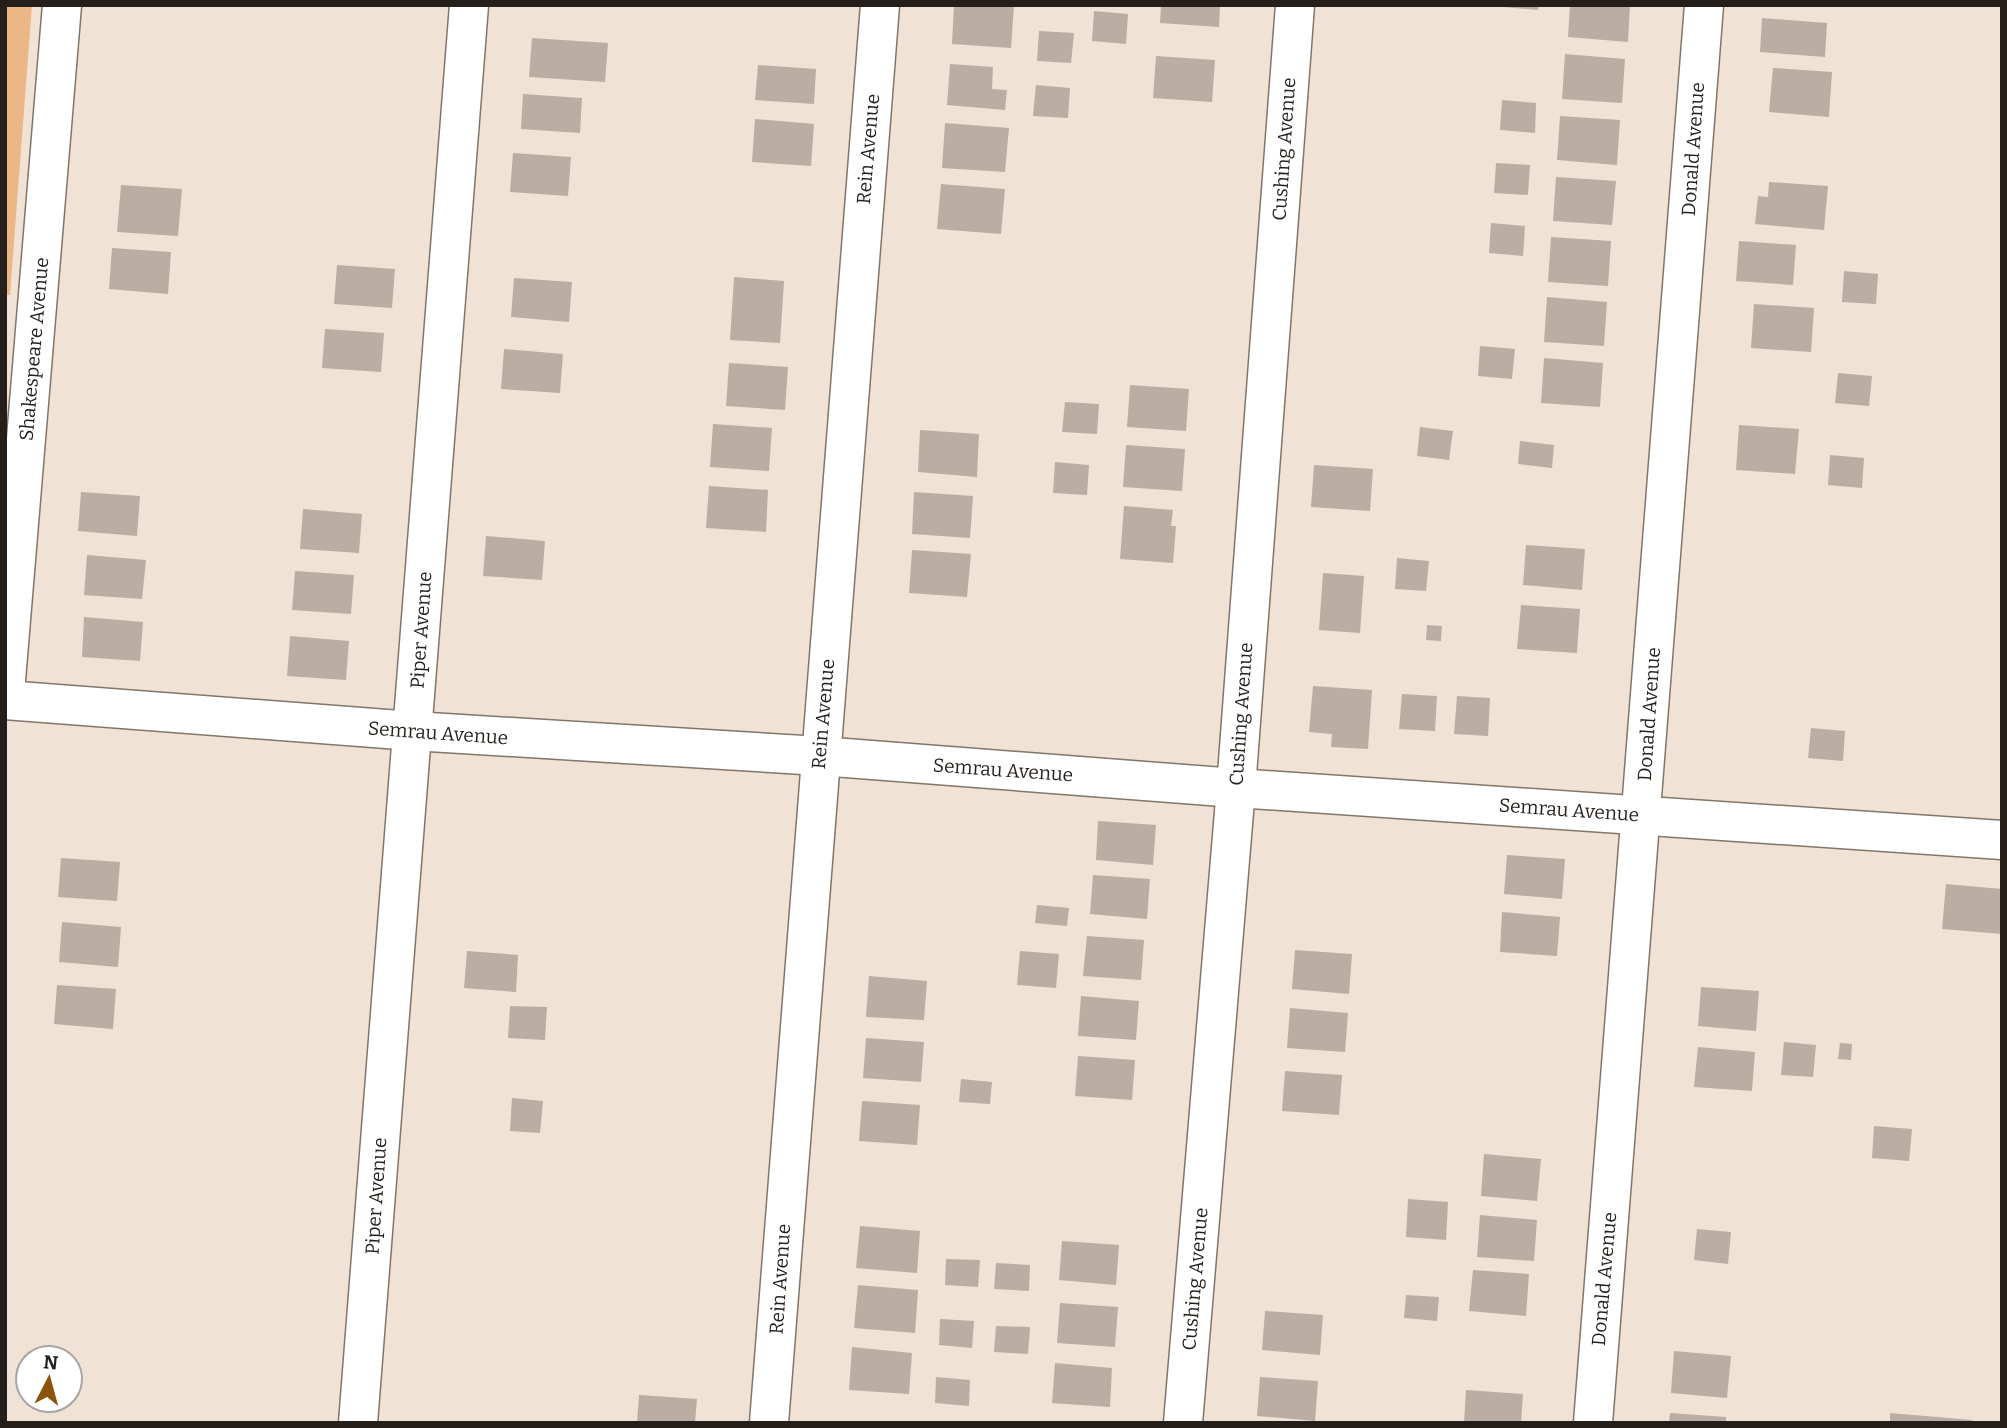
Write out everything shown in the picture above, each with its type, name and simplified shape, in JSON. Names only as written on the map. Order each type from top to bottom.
[{"type":"street","name":"Shakespeare Avenue","points":[[5,692],[62,5]]},
{"type":"street","name":"Piper Avenue","points":[[358,1423],[469,5]]},
{"type":"street","name":"Rein Avenue","points":[[769,1423],[880,5]]},
{"type":"street","name":"Cushing Avenue","points":[[1183,1423],[1236,788],[1295,5]]},
{"type":"street","name":"Donald Avenue","points":[[1593,1423],[1704,5]]},
{"type":"street","name":"Semrau Avenue","points":[[5,700],[413,731],[820,756],[1236,788],[2002,840]]},
{"type":"shaded area","points":[[5,5],[32,5],[10,295],[5,295]]},
{"type":"building","points":[[954,5],[1014,6],[1011,48],[952,44]]},
{"type":"building","points":[[1161,5],[1220,5],[1219,27],[1160,23]]},
{"type":"building","points":[[1504,5],[1539,5],[1538,10]]},
{"type":"building","points":[[1570,5],[1630,5],[1628,42],[1568,37]]},
{"type":"building","points":[[1094,11],[1128,14],[1126,44],[1092,41]]},
{"type":"building","points":[[1762,18],[1827,23],[1825,57],[1760,52]]},
{"type":"building","points":[[1039,31],[1074,33],[1071,63],[1037,61]]},
{"type":"building","points":[[532,38],[608,43],[605,82],[529,77]]},
{"type":"building","points":[[1565,54],[1625,59],[1622,103],[1562,99]]},
{"type":"building","points":[[1156,56],[1215,60],[1212,102],[1153,98]]},
{"type":"building","points":[[950,64],[993,67],[992,89],[1007,90],[1005,110],[947,105]]},
{"type":"building","points":[[758,65],[816,69],[814,104],[755,100]]},
{"type":"building","points":[[1773,68],[1832,72],[1829,117],[1769,112]]},
{"type":"building","points":[[1036,85],[1070,88],[1068,118],[1033,116]]},
{"type":"building","points":[[523,94],[582,98],[580,133],[521,129]]},
{"type":"building","points":[[1502,100],[1536,103],[1535,133],[1500,130]]},
{"type":"building","points":[[1560,116],[1620,120],[1617,165],[1557,160]]},
{"type":"building","points":[[755,119],[814,124],[811,166],[752,162]]},
{"type":"building","points":[[945,123],[1009,128],[1005,172],[942,168]]},
{"type":"building","points":[[513,153],[571,157],[568,196],[510,192]]},
{"type":"building","points":[[1496,163],[1530,165],[1528,195],[1494,193]]},
{"type":"building","points":[[1556,177],[1616,181],[1612,225],[1553,221]]},
{"type":"building","points":[[1769,182],[1828,186],[1824,230],[1755,224],[1758,196],[1768,197]]},
{"type":"building","points":[[941,184],[1005,189],[1001,234],[937,229]]},
{"type":"building","points":[[121,185],[182,189],[178,236],[117,232]]},
{"type":"building","points":[[1491,223],[1525,226],[1523,256],[1489,253]]},
{"type":"building","points":[[1551,237],[1611,241],[1608,286],[1548,282]]},
{"type":"building","points":[[1739,241],[1796,245],[1793,285],[1736,281]]},
{"type":"building","points":[[112,248],[171,252],[168,294],[109,289]]},
{"type":"building","points":[[337,265],[395,269],[392,308],[334,304]]},
{"type":"building","points":[[1844,271],[1878,274],[1876,304],[1842,302]]},
{"type":"building","points":[[734,277],[784,281],[780,343],[730,340]]},
{"type":"building","points":[[514,278],[572,282],[569,322],[511,317]]},
{"type":"building","points":[[1547,297],[1607,302],[1604,346],[1544,342]]},
{"type":"building","points":[[1754,304],[1814,308],[1811,352],[1751,348]]},
{"type":"building","points":[[325,329],[384,333],[381,372],[322,368]]},
{"type":"building","points":[[1480,346],[1515,349],[1512,379],[1478,376]]},
{"type":"building","points":[[504,349],[563,354],[560,393],[501,389]]},
{"type":"building","points":[[1544,358],[1603,363],[1600,407],[1541,403]]},
{"type":"building","points":[[729,363],[788,367],[785,410],[726,406]]},
{"type":"building","points":[[1838,373],[1872,376],[1869,406],[1835,403]]},
{"type":"building","points":[[1130,385],[1189,389],[1186,431],[1127,427]]},
{"type":"building","points":[[1065,402],[1099,404],[1097,434],[1062,432]]},
{"type":"building","points":[[713,424],[772,428],[769,471],[710,467]]},
{"type":"building","points":[[1739,425],[1799,429],[1795,474],[1736,470]]},
{"type":"building","points":[[1420,427],[1453,431],[1449,460],[1417,456]]},
{"type":"building","points":[[920,430],[979,434],[977,477],[918,472]]},
{"type":"building","points":[[1520,441],[1554,445],[1552,468],[1518,464]]},
{"type":"building","points":[[1126,445],[1185,449],[1182,491],[1123,487]]},
{"type":"building","points":[[1830,455],[1864,458],[1862,488],[1828,485]]},
{"type":"building","points":[[1055,462],[1089,465],[1087,495],[1053,493]]},
{"type":"building","points":[[1314,465],[1373,469],[1370,511],[1311,507]]},
{"type":"building","points":[[709,486],[768,490],[766,532],[706,528]]},
{"type":"building","points":[[81,492],[140,496],[137,536],[78,531]]},
{"type":"building","points":[[914,492],[973,496],[970,538],[912,534]]},
{"type":"building","points":[[1124,506],[1173,510],[1171,526],[1176,526],[1173,563],[1120,559]]},
{"type":"building","points":[[303,509],[362,514],[359,553],[300,549]]},
{"type":"building","points":[[486,536],[545,541],[542,580],[483,576]]},
{"type":"building","points":[[1526,545],[1585,549],[1582,590],[1523,585]]},
{"type":"building","points":[[912,550],[971,554],[967,597],[909,593]]},
{"type":"building","points":[[87,555],[146,560],[142,599],[84,595]]},
{"type":"building","points":[[1397,558],[1429,561],[1426,591],[1395,589]]},
{"type":"building","points":[[295,571],[354,575],[351,614],[292,610]]},
{"type":"building","points":[[1323,573],[1364,576],[1360,633],[1319,630]]},
{"type":"building","points":[[1521,605],[1580,609],[1577,653],[1517,649]]},
{"type":"building","points":[[84,617],[143,622],[140,661],[82,657]]},
{"type":"building","points":[[1427,625],[1442,626],[1441,641],[1426,640]]},
{"type":"building","points":[[290,636],[349,641],[346,680],[287,676]]},
{"type":"building","points":[[1313,686],[1372,690],[1368,749],[1331,747],[1332,734],[1309,732]]},
{"type":"building","points":[[1402,694],[1437,696],[1435,731],[1399,729]]},
{"type":"building","points":[[1457,696],[1490,698],[1488,736],[1454,734]]},
{"type":"building","points":[[1811,728],[1845,731],[1843,761],[1808,758]]},
{"type":"building","points":[[1098,821],[1156,825],[1153,865],[1096,860]]},
{"type":"building","points":[[1507,855],[1565,859],[1562,899],[1504,894]]},
{"type":"building","points":[[61,858],[120,862],[117,901],[58,897]]},
{"type":"building","points":[[1093,875],[1150,879],[1147,919],[1090,914]]},
{"type":"building","points":[[1946,884],[2002,889],[2002,934],[1942,929]]},
{"type":"building","points":[[1037,905],[1069,908],[1067,926],[1035,923]]},
{"type":"building","points":[[1502,912],[1560,917],[1557,956],[1500,952]]},
{"type":"building","points":[[62,922],[121,927],[118,967],[59,962]]},
{"type":"building","points":[[1087,936],[1144,940],[1141,980],[1083,976]]},
{"type":"building","points":[[1295,950],[1352,954],[1349,994],[1292,989]]},
{"type":"building","points":[[467,951],[518,955],[516,992],[464,988]]},
{"type":"building","points":[[1020,951],[1059,954],[1056,988],[1017,985]]},
{"type":"building","points":[[869,976],[927,981],[924,1020],[866,1017]]},
{"type":"building","points":[[57,985],[116,989],[113,1029],[54,1024]]},
{"type":"building","points":[[1701,987],[1759,991],[1756,1031],[1698,1026]]},
{"type":"building","points":[[1081,996],[1139,1001],[1136,1040],[1078,1036]]},
{"type":"building","points":[[510,1006],[547,1007],[545,1040],[508,1038]]},
{"type":"building","points":[[1290,1008],[1348,1013],[1345,1052],[1287,1048]]},
{"type":"building","points":[[866,1038],[924,1042],[921,1082],[863,1078]]},
{"type":"building","points":[[1784,1042],[1816,1045],[1813,1077],[1781,1075]]},
{"type":"building","points":[[1840,1043],[1852,1044],[1851,1060],[1838,1059]]},
{"type":"building","points":[[1698,1047],[1755,1052],[1752,1091],[1694,1087]]},
{"type":"building","points":[[1078,1056],[1135,1060],[1132,1100],[1075,1096]]},
{"type":"building","points":[[1285,1071],[1342,1075],[1339,1115],[1282,1111]]},
{"type":"building","points":[[961,1079],[992,1082],[990,1104],[959,1102]]},
{"type":"building","points":[[512,1098],[543,1101],[540,1133],[510,1131]]},
{"type":"building","points":[[862,1101],[920,1105],[917,1145],[859,1141]]},
{"type":"building","points":[[1874,1126],[1912,1129],[1909,1161],[1872,1158]]},
{"type":"building","points":[[1484,1154],[1541,1159],[1537,1201],[1481,1196]]},
{"type":"building","points":[[1408,1199],[1448,1202],[1446,1240],[1406,1237]]},
{"type":"building","points":[[1480,1215],[1537,1220],[1534,1261],[1477,1257]]},
{"type":"building","points":[[860,1226],[920,1231],[917,1273],[856,1268]]},
{"type":"building","points":[[1697,1229],[1731,1232],[1728,1264],[1694,1260]]},
{"type":"building","points":[[1062,1241],[1119,1245],[1116,1285],[1059,1280]]},
{"type":"building","points":[[946,1259],[980,1260],[978,1287],[945,1285]]},
{"type":"building","points":[[996,1263],[1030,1265],[1029,1291],[994,1289]]},
{"type":"building","points":[[1473,1270],[1529,1274],[1526,1316],[1469,1311]]},
{"type":"building","points":[[858,1285],[918,1290],[915,1333],[854,1328]]},
{"type":"building","points":[[1406,1295],[1439,1297],[1437,1321],[1404,1318]]},
{"type":"building","points":[[1060,1303],[1118,1307],[1115,1347],[1057,1343]]},
{"type":"building","points":[[1265,1311],[1323,1315],[1320,1355],[1262,1350]]},
{"type":"building","points":[[940,1319],[974,1321],[972,1348],[939,1345]]},
{"type":"building","points":[[996,1326],[1030,1327],[1028,1354],[994,1352]]},
{"type":"building","points":[[852,1347],[912,1353],[909,1394],[849,1390]]},
{"type":"building","points":[[1674,1351],[1731,1356],[1727,1398],[1671,1393]]},
{"type":"building","points":[[1055,1363],[1112,1368],[1110,1407],[1052,1403]]},
{"type":"building","points":[[936,1377],[970,1380],[969,1406],[935,1403]]},
{"type":"building","points":[[1260,1377],[1318,1381],[1315,1421],[1257,1416]]},
{"type":"building","points":[[1466,1390],[1523,1394],[1521,1423],[1464,1423]]},
{"type":"building","points":[[639,1395],[697,1399],[695,1423],[637,1423]]},
{"type":"building","points":[[1670,1413],[1726,1417],[1726,1423],[1669,1423]]},
{"type":"building","points":[[1890,1413],[1972,1420],[1971,1423],[1890,1423]]}]
